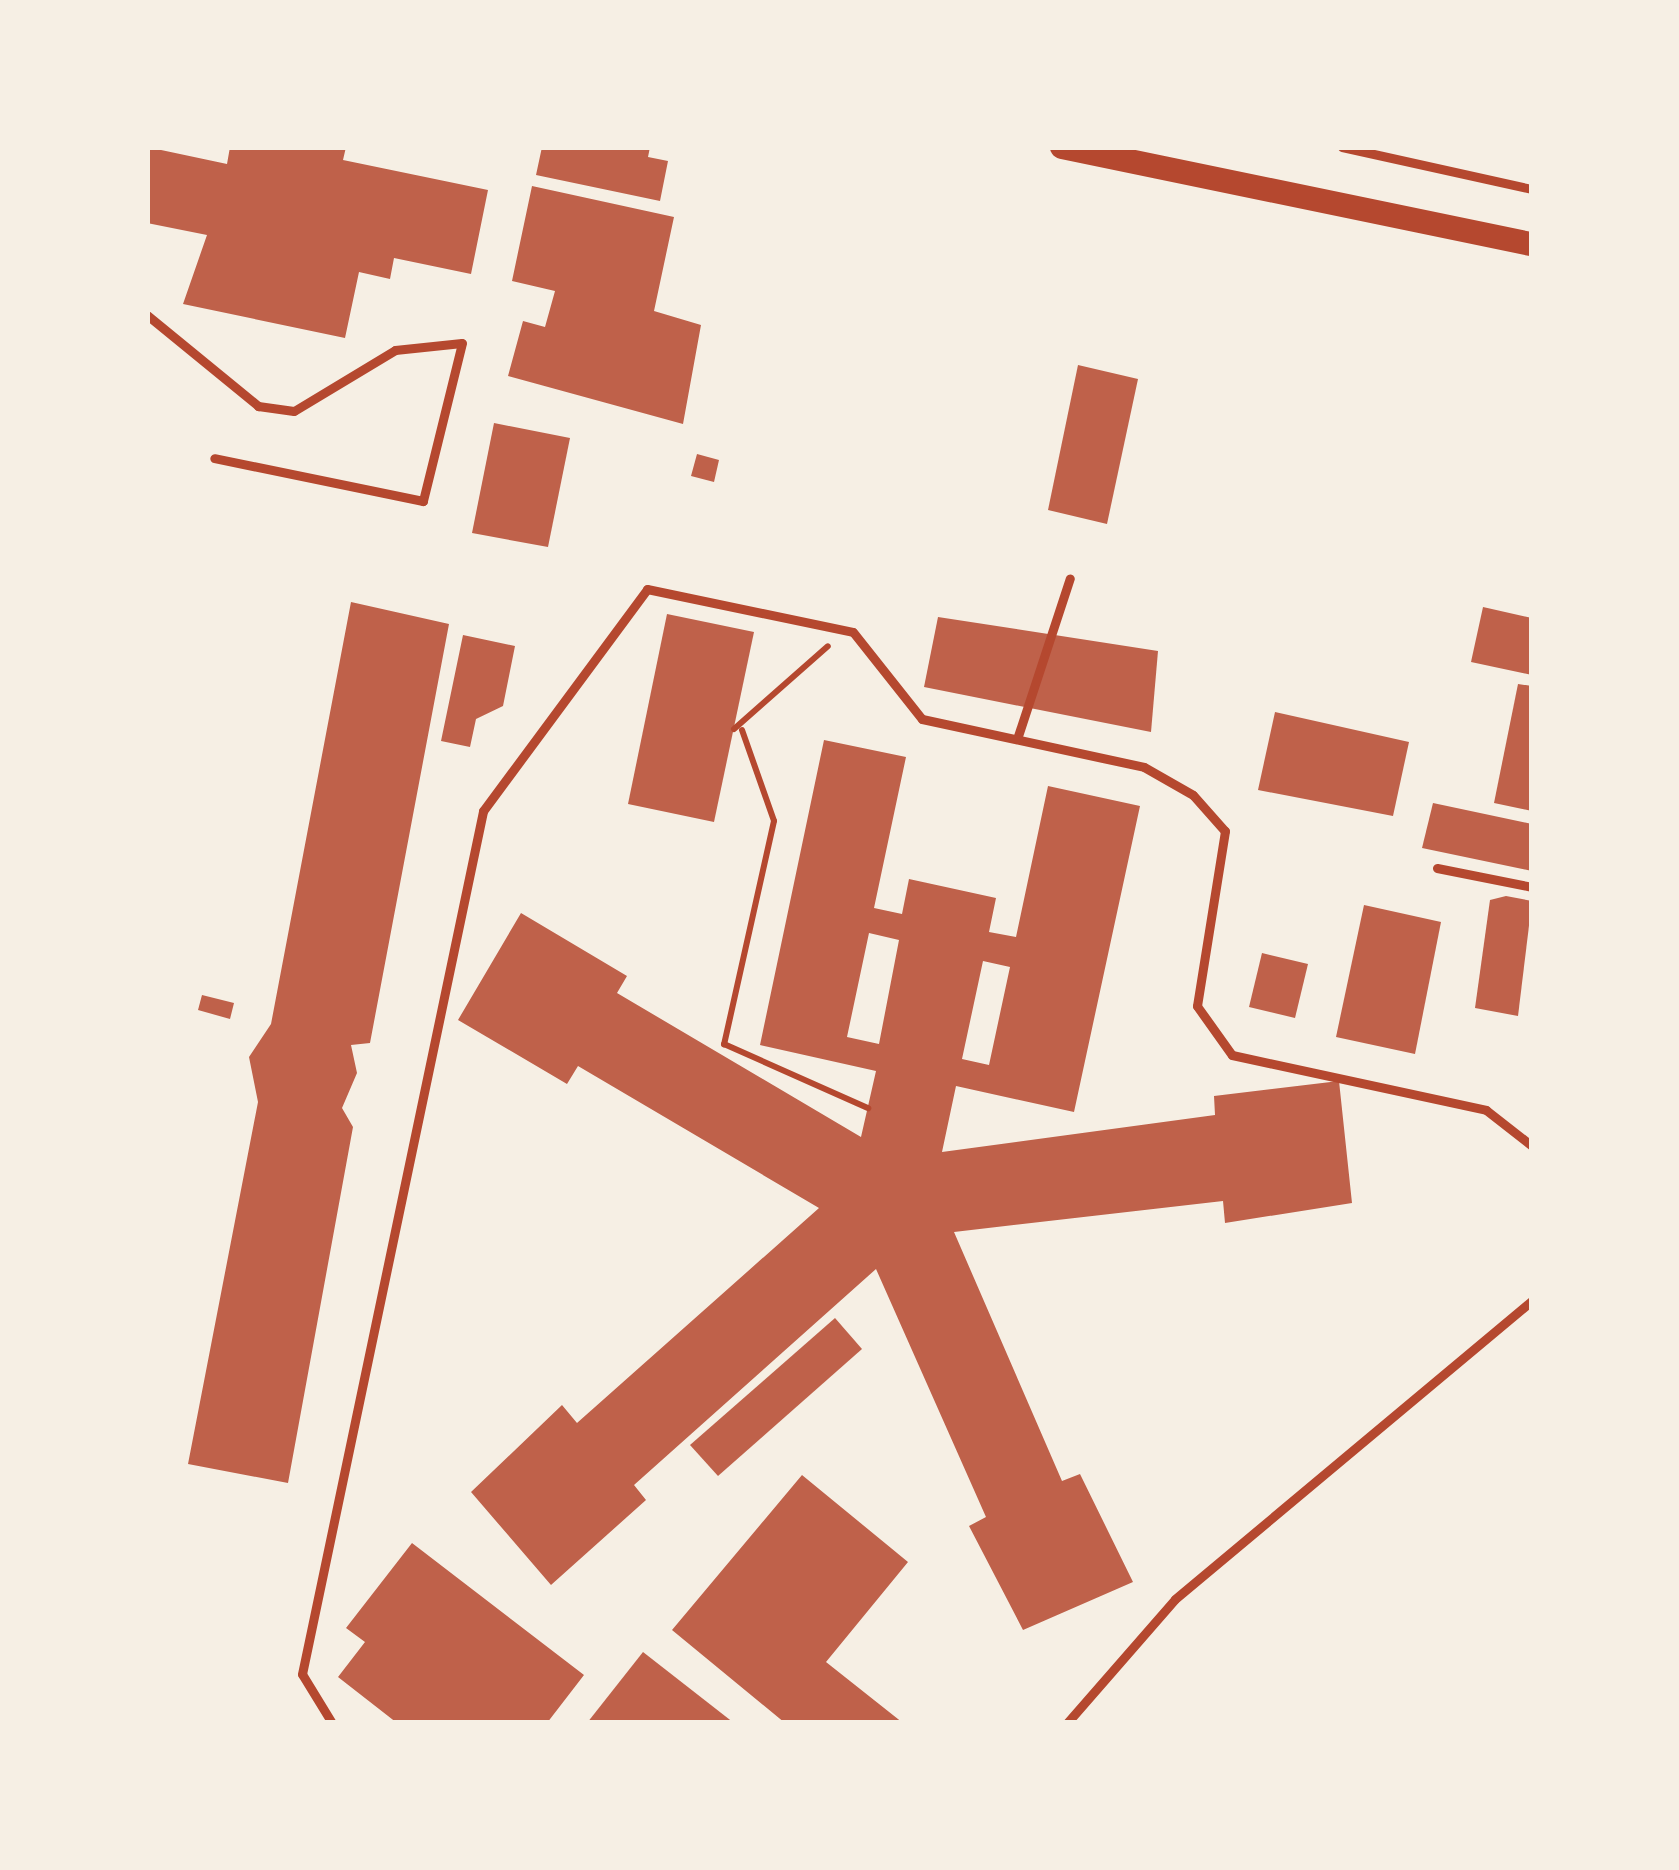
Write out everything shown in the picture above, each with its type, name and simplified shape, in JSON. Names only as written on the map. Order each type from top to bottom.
[{"type":"main road","points":[[1063,147],[1532,244]]},
{"type":"lane","points":[[1342,147],[1532,189]]},
{"type":"lane","points":[[147,316],[258,406],[294,411],[395,350],[462,343],[423,501],[214,458]]},
{"type":"lane","points":[[1017,739],[1070,578]]},
{"type":"lane","points":[[332,1723],[302,1675],[483,811],[647,589],[853,632],[922,719],[1144,767],[1226,831],[1197,1006],[1232,1055],[1486,1110],[1532,1146]]},
{"type":"lane","points":[[1437,868],[1532,887]]},
{"type":"lane","points":[[1067,1723],[1175,1599],[1532,1301]]},
{"type":"path","points":[[848,649],[828,646],[738,730],[774,821],[724,1044],[868,1108]]},
{"type":"building","points":[[147,147],[227,164],[230,147],[346,147],[343,160],[488,190],[471,274],[394,258],[390,279],[359,272],[345,338],[183,304],[207,235],[147,223]]},
{"type":"building","points":[[542,147],[650,147],[648,157],[668,161],[660,201],[536,175]]},
{"type":"building","points":[[532,186],[674,217],[654,311],[701,325],[683,424],[508,376],[523,321],[545,327],[555,291],[512,281]]},
{"type":"building","points":[[1078,365],[1138,379],[1107,524],[1048,510]]},
{"type":"building","points":[[494,423],[570,438],[548,547],[472,533]]},
{"type":"building","points":[[697,454],[719,460],[714,482],[691,476]]},
{"type":"building","points":[[351,602],[449,624],[370,1043],[351,1045],[357,1073],[342,1108],[353,1127],[288,1483],[188,1464],[258,1102],[249,1057],[271,1024]]},
{"type":"building","points":[[1483,607],[1532,618],[1532,675],[1471,662]]},
{"type":"building","points":[[667,614],[754,632],[714,822],[628,804]]},
{"type":"building","points":[[938,617],[1158,651],[1151,732],[924,687]]},
{"type":"building","points":[[463,635],[515,646],[503,706],[476,719],[470,747],[441,741]]},
{"type":"building","points":[[1518,684],[1532,686],[1532,811],[1494,803]]},
{"type":"building","points":[[1275,712],[1409,742],[1393,816],[1258,790]]},
{"type":"building","points":[[824,740],[906,757],[874,908],[902,914],[909,879],[996,898],[989,932],[1016,937],[1048,786],[1140,806],[1074,1112],[956,1086],[942,1152],[1215,1115],[1214,1096],[1339,1081],[1352,1203],[1225,1223],[1223,1201],[954,1232],[1062,1481],[1080,1474],[1133,1582],[1023,1630],[969,1526],[986,1517],[876,1269],[634,1485],[646,1500],[551,1585],[471,1492],[562,1405],[577,1423],[819,1208],[578,1066],[567,1084],[458,1020],[521,913],[627,976],[617,993],[861,1137],[876,1071],[760,1045]],"holes":[[[869,933],[899,940],[879,1044],[847,1037]],[[983,961],[1010,967],[989,1065],[962,1059]]]},
{"type":"building","points":[[1433,803],[1532,824],[1532,871],[1422,848]]},
{"type":"building","points":[[1506,896],[1532,901],[1518,1016],[1475,1008],[1490,900]]},
{"type":"building","points":[[1364,905],[1441,922],[1415,1054],[1336,1037]]},
{"type":"building","points":[[1262,953],[1308,964],[1295,1018],[1249,1007]]},
{"type":"building","points":[[202,995],[234,1003],[230,1019],[198,1010]]},
{"type":"building","points":[[835,1318],[862,1349],[718,1476],[690,1445]]},
{"type":"building","points":[[802,1475],[908,1562],[826,1662],[903,1723],[785,1723],[672,1630]]},
{"type":"building","points":[[412,1543],[584,1675],[547,1723],[397,1723],[338,1677],[365,1642],[346,1628]]},
{"type":"building","points":[[643,1652],[734,1723],[587,1723]]}]
